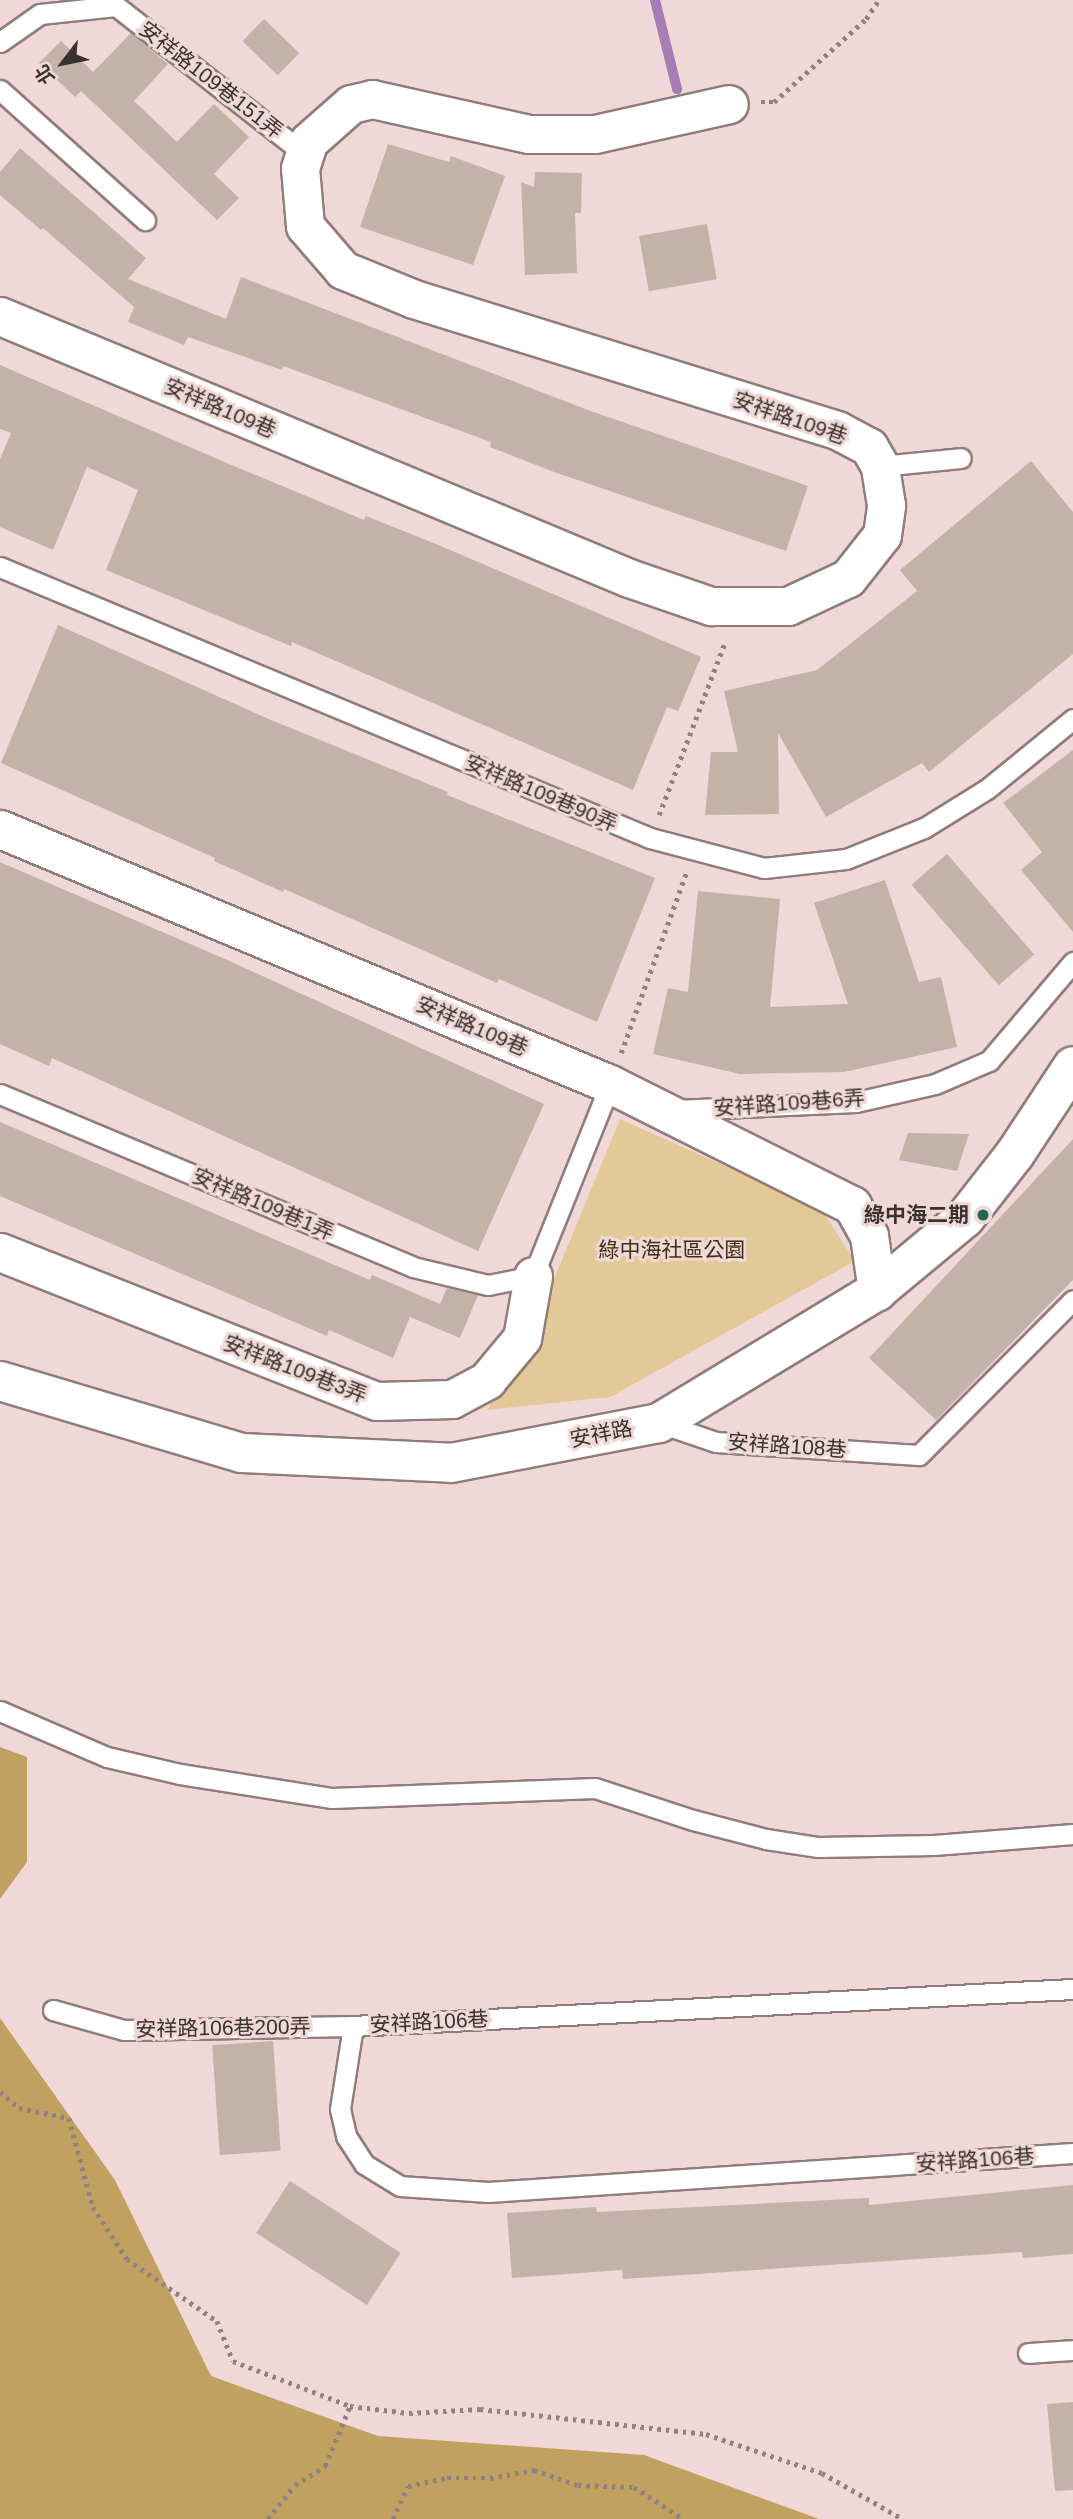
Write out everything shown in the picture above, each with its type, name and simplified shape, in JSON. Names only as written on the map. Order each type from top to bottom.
[{"type":"street","points":[[305,154],[309,141],[351,104],[372,99],[529,134],[595,134],[729,104]]},
{"type":"street","name":"安祥路109巷","points":[[0,316],[629,578],[711,606],[788,606],[848,578],[882,535],[886,505],[880,466],[869,447],[837,430],[414,299],[343,270],[305,226],[300,168],[305,154]]},
{"type":"street","name":"安祥路109巷","points":[[0,829],[610,1084],[852,1205],[869,1236],[877,1291]]},
{"type":"street","name":"安祥路","points":[[0,1381],[242,1453],[451,1463],[659,1423],[877,1291],[965,1218],[1015,1154],[1073,1066]]},
{"type":"street","name":"安祥路109巷3弄","points":[[0,1252],[377,1401],[452,1399],[487,1380],[522,1338],[533,1276]]},
{"type":"lane","name":"安祥路109巷151弄","points":[[0,42],[40,14],[116,6],[305,154]]},
{"type":"lane","points":[[0,90],[145,220]]},
{"type":"lane","points":[[880,466],[961,458]]},
{"type":"lane","name":"安祥路109巷90弄","points":[[0,567],[650,838],[764,868],[846,859],[924,828],[987,789],[1073,719]]},
{"type":"lane","name":"安祥路109巷6弄","points":[[664,1111],[856,1102],[935,1084],[989,1061],[1073,962]]},
{"type":"lane","name":"安祥路109巷3弄","points":[[533,1276],[610,1084]]},
{"type":"lane","name":"安祥路109巷1弄","points":[[0,1094],[413,1267],[488,1285],[533,1276]]},
{"type":"lane","name":"安祥路108巷","points":[[659,1423],[716,1442],[919,1455],[1073,1300]]},
{"type":"lane","points":[[0,1711],[107,1757],[180,1774],[332,1798],[595,1788],[693,1820],[766,1839],[818,1847],[934,1845],[1073,1834]]},
{"type":"lane","name":"安祥路106巷","points":[[1073,1989],[353,2026],[340,2109],[346,2136],[364,2164],[400,2186],[488,2192],[1073,2153]]},
{"type":"lane","name":"安祥路106巷200弄","points":[[53,2010],[124,2030],[353,2026]]},
{"type":"lane","points":[[1028,2353],[1073,2350]]},
{"type":"path","points":[[729,104],[774,102],[866,19],[878,0]]},
{"type":"path","points":[[650,838],[739,606]]},
{"type":"path","points":[[610,1084],[694,850]]},
{"type":"path","points":[[0,2092],[19,2108],[69,2118],[93,2207],[127,2259],[217,2321],[233,2361],[350,2406],[409,2413],[480,2409],[706,2434],[822,2473],[903,2519]]},
{"type":"path","points":[[268,2519],[295,2485],[325,2466],[350,2406]]},
{"type":"path","points":[[393,2519],[408,2486],[447,2478],[490,2478],[534,2470],[578,2485],[634,2487],[683,2519]]},
{"type":"green space","name":"綠中海社區公園","points":[[620,1119],[821,1209],[855,1261],[610,1397],[487,1410],[527,1345]]},
{"type":"shaded area","points":[[0,1747],[27,1757],[27,1862],[0,1899]]},
{"type":"shaded area","points":[[0,2018],[115,2180],[211,2376],[378,2436],[644,2455],[819,2519],[0,2519]]},
{"type":"building","points":[[264,19],[299,53],[278,75],[242,41]]},
{"type":"building","points":[[131,33],[168,64],[134,101],[177,142],[214,104],[249,137],[214,174],[239,198],[217,220],[81,91],[75,97],[39,63],[61,41],[93,72]]},
{"type":"building","points":[[388,144],[449,162],[451,156],[505,176],[473,265],[360,227]]},
{"type":"building","points":[[20,148],[146,258],[128,279],[226,319],[241,277],[588,410],[808,486],[786,551],[554,472],[490,447],[491,442],[283,366],[282,370],[188,337],[184,345],[128,322],[134,307],[43,228],[41,230],[0,195],[0,172]]},
{"type":"building","points":[[535,172],[582,173],[581,213],[575,213],[577,273],[525,275],[521,182],[534,187]]},
{"type":"building","points":[[707,224],[717,279],[649,291],[639,236]]},
{"type":"building","points":[[0,365],[222,461],[364,520],[366,516],[436,544],[701,657],[678,711],[667,707],[633,790],[292,642],[291,646],[106,570],[138,490],[87,467],[53,550],[0,527],[0,459],[11,433],[0,429]]},
{"type":"building","points":[[1031,461],[1073,512],[1073,654],[929,772],[922,763],[826,817],[778,733],[779,814],[705,815],[711,752],[738,752],[724,691],[817,670],[917,591],[900,570]]},
{"type":"building","points":[[58,625],[271,720],[448,792],[447,795],[655,878],[597,1022],[499,979],[497,983],[284,889],[283,892],[214,861],[215,858],[1,763]]},
{"type":"building","points":[[1073,750],[1073,932],[1021,870],[1042,852],[1003,803]]},
{"type":"building","points":[[947,854],[1034,954],[999,985],[912,885]]},
{"type":"building","points":[[0,862],[225,959],[544,1104],[478,1251],[52,1058],[49,1066],[0,1044]]},
{"type":"building","points":[[885,880],[919,982],[941,977],[957,1047],[844,1072],[740,1074],[653,1054],[668,988],[688,992],[698,891],[780,899],[770,1007],[848,1004],[814,903]]},
{"type":"building","points":[[0,1122],[370,1280],[372,1275],[440,1304],[447,1288],[478,1295],[460,1338],[410,1317],[393,1358],[329,1330],[327,1336],[0,1196]]},
{"type":"building","points":[[908,1133],[969,1134],[957,1171],[899,1160]]},
{"type":"building","points":[[1073,1139],[1073,1280],[936,1420],[869,1358]]},
{"type":"building","points":[[273,2041],[281,2151],[220,2155],[212,2045]]},
{"type":"building","points":[[290,2181],[401,2253],[367,2305],[256,2233]]},
{"type":"building","points":[[1073,2185],[1073,2254],[1023,2258],[1022,2252],[623,2279],[622,2270],[512,2278],[507,2213],[596,2207],[597,2212],[869,2198],[869,2205]]},
{"type":"building","points":[[1073,2402],[1073,2490],[1055,2491],[1047,2404]]},
{"type":"waterway","points":[[655,0],[677,89]]},
{"type":"place","name":"綠中海二期","points":[[983,1215]]}]
